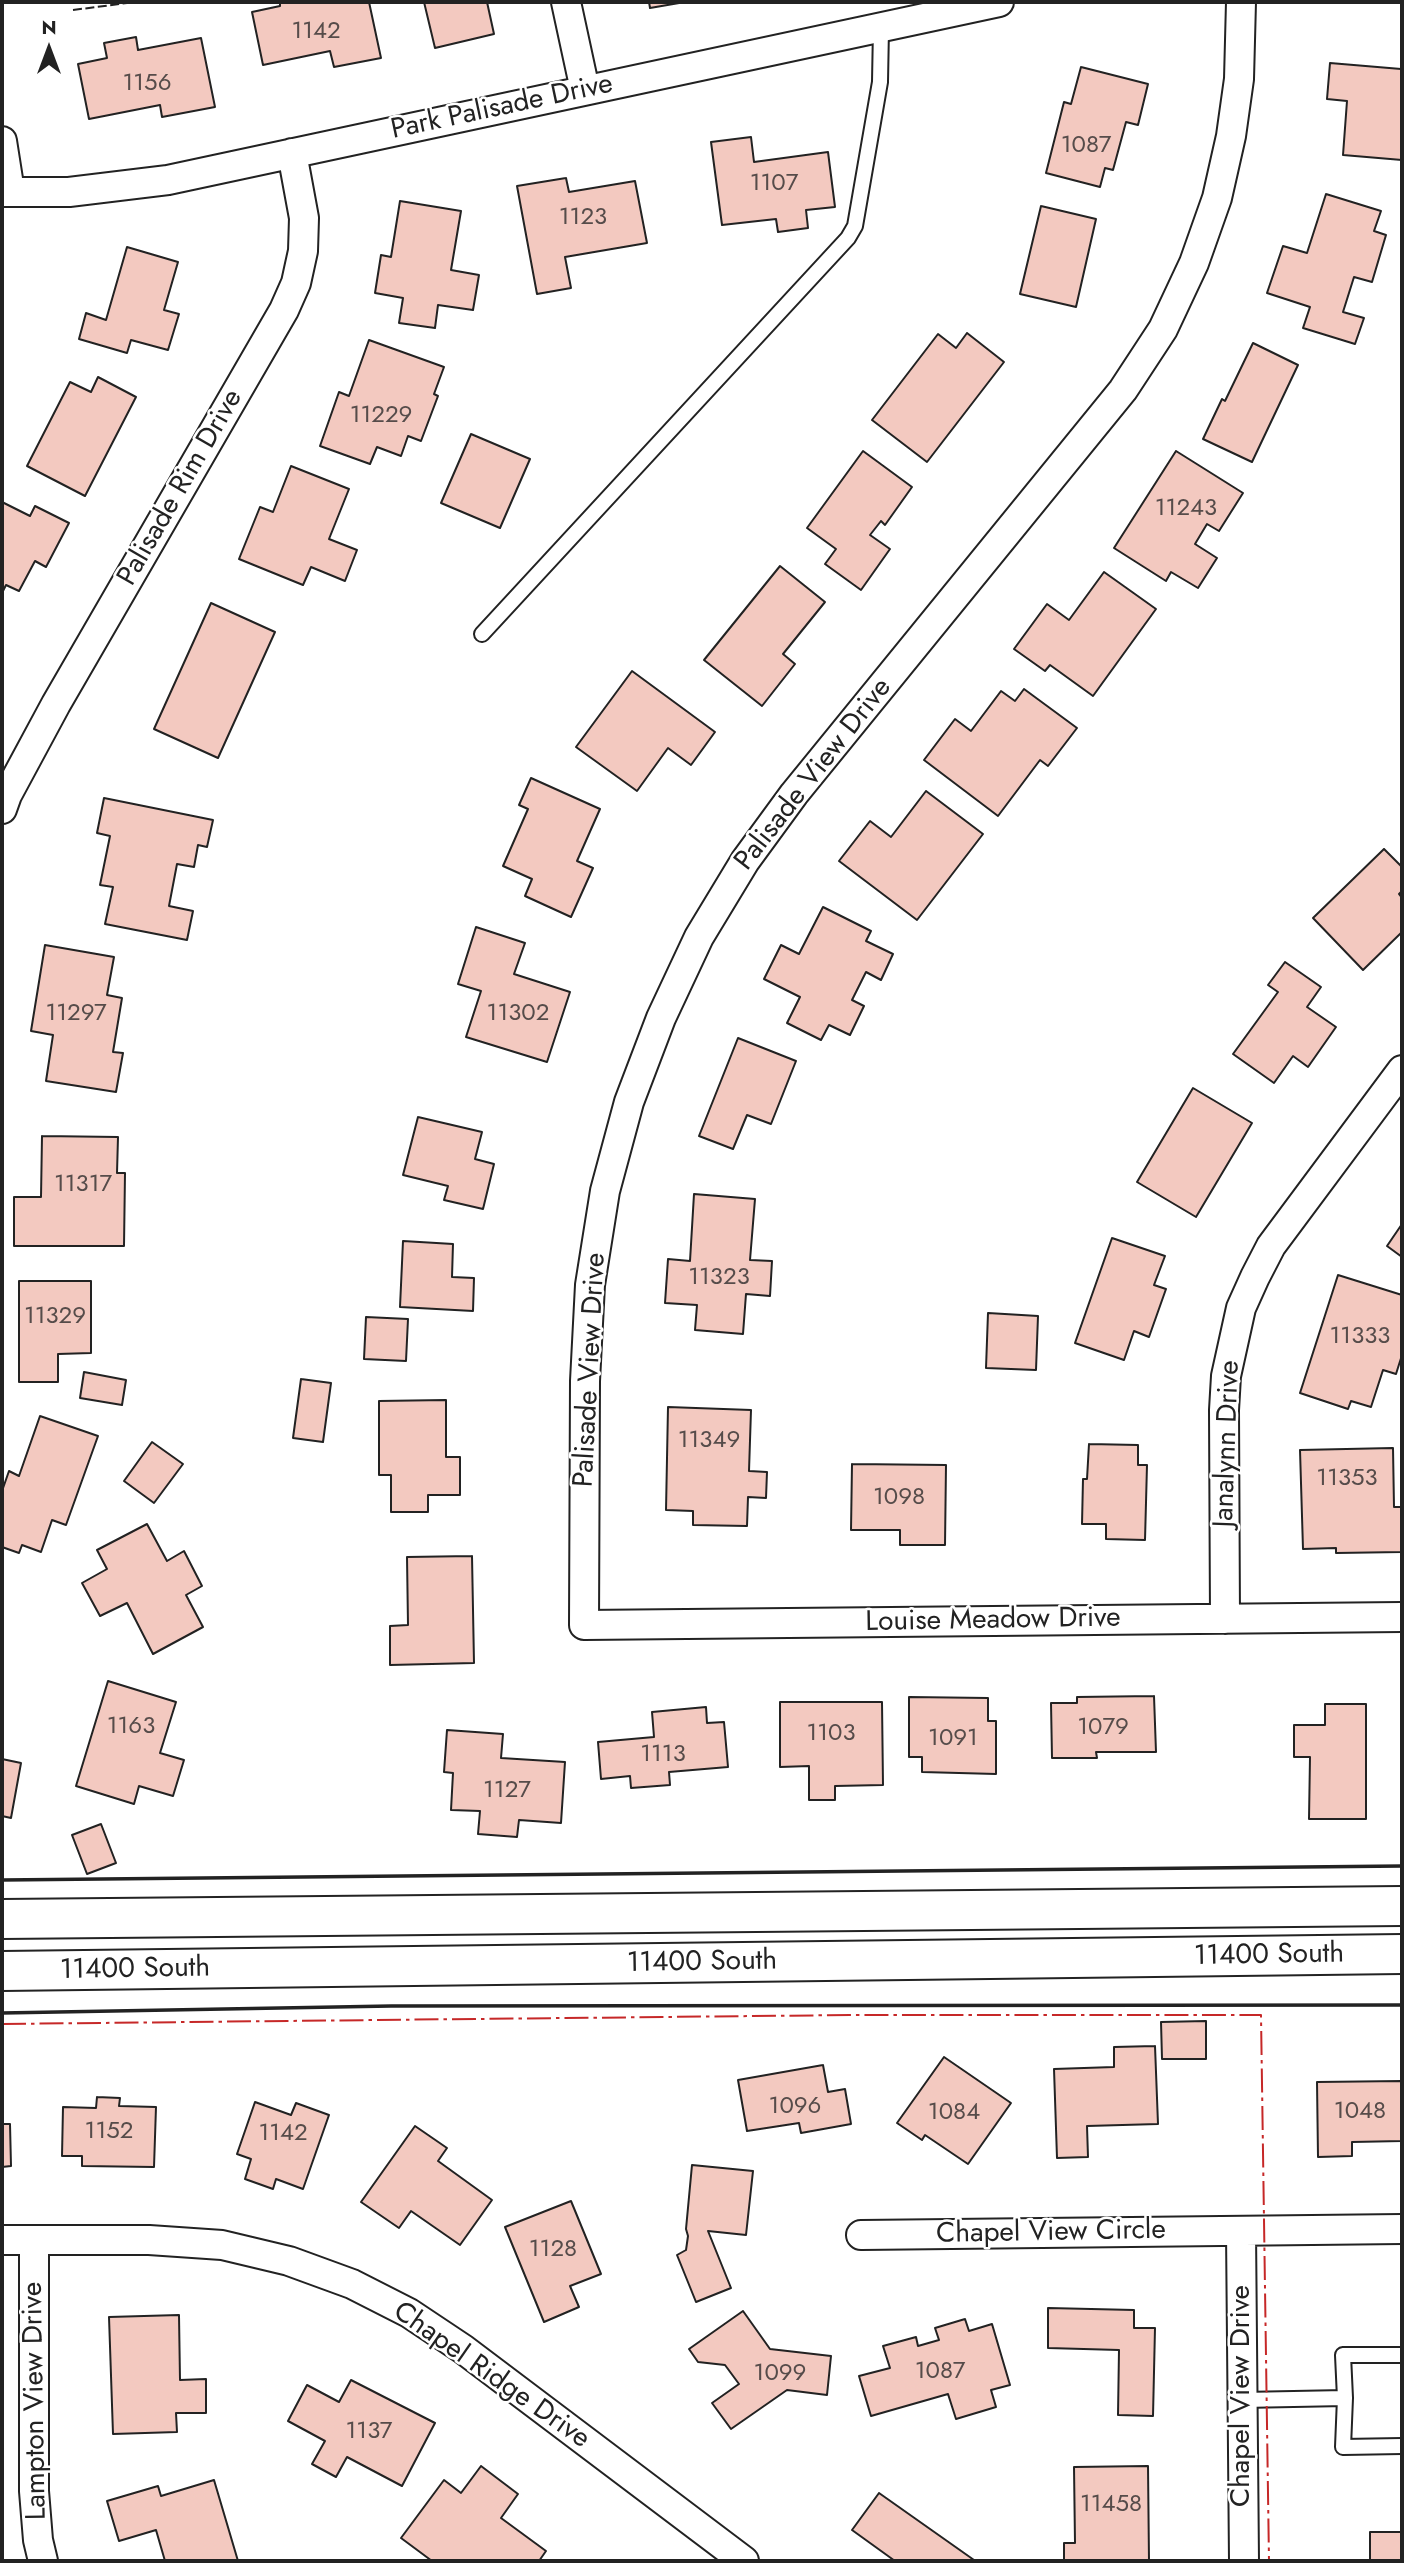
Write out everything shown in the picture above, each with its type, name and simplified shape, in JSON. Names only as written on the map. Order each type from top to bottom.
[{"type":"main road","name":"11400 South","points":[[2,1919],[1402,1906]]},
{"type":"main road","name":"11400 South","points":[[2,1971],[1402,1954]]},
{"type":"street","points":[[566,2],[585,90]]},
{"type":"street","name":"Park Palisade Drive","points":[[6,192],[69,192],[168,180],[999,2]]},
{"type":"street","name":"Palisade View Drive","points":[[584,1625],[585,1381],[590,1285],[605,1191],[629,1102],[661,1018],[699,937],[745,861],[794,794],[1123,390],[1163,329],[1194,263],[1220,185],[1231,136],[1238,79],[1241,2]]},
{"type":"street","points":[[2,141],[6,192]]},
{"type":"street","name":"Palisade Rim Drive","points":[[2,808],[6,795],[56,704],[284,310],[296,283],[303,251],[304,218],[292,153]]},
{"type":"street","name":"Janalynn Drive","points":[[1225,1619],[1224,1410],[1232,1342],[1241,1308],[1271,1246],[1402,1070]]},
{"type":"street","name":"Louise Meadow Drive","points":[[584,1625],[1402,1617]]},
{"type":"street","name":"Chapel View Circle","points":[[861,2235],[1402,2229]]},
{"type":"street","name":"Chapel View Drive","points":[[1241,2231],[1244,2561]]},
{"type":"street","name":"Chapel Ridge Drive","points":[[2,2240],[149,2240],[222,2245],[289,2261],[352,2284],[409,2313],[463,2349],[744,2561]]},
{"type":"street","name":"Lampton View Drive","points":[[34,2240],[34,2491],[43,2561]]},
{"type":"lane","points":[[482,635],[848,238],[855,226],[880,82],[881,28]]},
{"type":"lane","points":[[1402,2355],[1343,2355],[1343,2447],[1402,2446]]},
{"type":"lane","points":[[1242,2400],[1345,2398]]},
{"type":"building","points":[[280,2],[369,2],[381,58],[334,67],[330,51],[263,65],[252,12],[280,6]]},
{"type":"building","points":[[424,2],[487,2],[494,34],[435,48]]},
{"type":"building","points":[[649,2],[685,2],[650,8]]},
{"type":"building","points":[[136,37],[138,50],[201,38],[215,107],[162,117],[160,105],[89,119],[78,64],[107,58],[104,43]]},
{"type":"building","points":[[1330,63],[1401,69],[1402,160],[1343,155],[1347,101],[1327,99]]},
{"type":"building","points":[[1081,67],[1148,84],[1138,125],[1126,122],[1113,170],[1105,168],[1100,187],[1046,173],[1064,102],[1071,104]]},
{"type":"building","points":[[751,137],[754,162],[828,152],[835,207],[806,210],[808,228],[778,232],[776,219],[722,225],[711,142]]},
{"type":"building","points":[[566,178],[569,192],[635,181],[647,243],[565,257],[571,288],[537,294],[517,186]]},
{"type":"building","points":[[1326,194],[1381,211],[1374,231],[1386,235],[1372,282],[1354,277],[1343,312],[1364,318],[1355,344],[1303,328],[1310,307],[1267,293],[1283,246],[1307,253]]},
{"type":"building","points":[[400,201],[461,211],[451,270],[479,275],[473,310],[438,305],[435,328],[399,323],[403,298],[375,293],[381,255],[391,257]]},
{"type":"building","points":[[1041,206],[1096,219],[1076,307],[1020,294]]},
{"type":"building","points":[[127,247],[178,262],[164,310],[179,314],[168,350],[131,340],[127,353],[79,339],[86,313],[106,320]]},
{"type":"building","points":[[967,333],[1004,362],[927,462],[872,420],[938,334],[956,348]]},
{"type":"building","points":[[369,340],[444,367],[434,394],[438,396],[421,441],[408,436],[401,456],[377,447],[370,464],[320,446],[339,392],[349,396]]},
{"type":"building","points":[[1253,343],[1298,365],[1252,462],[1203,439]]},
{"type":"building","points":[[98,377],[136,397],[85,496],[27,466],[70,382],[91,392]]},
{"type":"building","points":[[471,434],[530,459],[500,528],[441,503]]},
{"type":"building","points":[[863,451],[912,487],[885,525],[881,521],[870,535],[890,549],[861,590],[825,564],[836,549],[807,528]]},
{"type":"building","points":[[1176,451],[1243,493],[1219,531],[1207,524],[1195,544],[1217,558],[1198,588],[1171,572],[1166,581],[1114,548]]},
{"type":"building","points":[[291,466],[349,489],[329,539],[357,550],[345,581],[311,567],[303,585],[239,559],[260,507],[273,512]]},
{"type":"building","points":[[2,502],[30,516],[35,506],[69,523],[46,567],[35,561],[19,591],[6,585],[2,593]]},
{"type":"building","points":[[780,566],[825,602],[783,654],[795,664],[762,706],[704,660]]},
{"type":"building","points":[[1104,572],[1156,609],[1093,696],[1050,665],[1045,671],[1014,649],[1047,604],[1069,620]]},
{"type":"building","points":[[211,603],[275,632],[218,758],[154,729]]},
{"type":"building","points":[[632,671],[715,732],[691,765],[668,748],[637,791],[576,747]]},
{"type":"building","points":[[1024,689],[1077,728],[1048,766],[1040,760],[998,816],[924,760],[955,719],[971,731],[1001,691],[1015,701]]},
{"type":"building","points":[[531,778],[600,809],[577,861],[593,868],[571,917],[525,896],[532,879],[503,866],[528,809],[519,805]]},
{"type":"building","points":[[926,791],[983,834],[917,920],[839,861],[870,821],[891,837]]},
{"type":"building","points":[[104,798],[213,820],[207,847],[198,845],[194,867],[177,864],[169,906],[193,911],[187,940],[105,924],[113,887],[100,885],[110,836],[97,833]]},
{"type":"building","points":[[1384,849],[1402,867],[1402,891],[1399,894],[1402,898],[1402,932],[1363,970],[1313,918]]},
{"type":"building","points":[[823,907],[871,931],[866,941],[893,954],[881,980],[866,972],[852,1000],[864,1006],[850,1035],[829,1025],[821,1040],[787,1023],[800,997],[764,979],[781,945],[799,954]]},
{"type":"building","points":[[476,927],[525,943],[514,974],[570,992],[547,1062],[466,1037],[481,991],[458,984]]},
{"type":"building","points":[[45,945],[114,957],[107,995],[122,998],[113,1052],[123,1053],[116,1092],[46,1081],[53,1035],[31,1031]]},
{"type":"building","points":[[1285,962],[1321,987],[1307,1007],[1336,1027],[1308,1067],[1293,1056],[1274,1083],[1233,1054],[1278,992],[1268,985]]},
{"type":"building","points":[[738,1038],[796,1061],[771,1124],[747,1115],[733,1149],[699,1136]]},
{"type":"building","points":[[1193,1088],[1252,1123],[1196,1217],[1137,1182]]},
{"type":"building","points":[[418,1117],[482,1132],[475,1159],[494,1164],[483,1209],[444,1200],[448,1186],[403,1175]]},
{"type":"building","points":[[42,1136],[118,1137],[117,1173],[125,1173],[124,1246],[14,1246],[14,1197],[41,1197]]},
{"type":"building","points":[[694,1194],[755,1199],[750,1260],[772,1261],[770,1296],[746,1294],[743,1334],[695,1330],[697,1305],[665,1303],[668,1259],[690,1261]]},
{"type":"building","points":[[1402,1224],[1402,1257],[1387,1246]]},
{"type":"building","points":[[1112,1238],[1165,1256],[1154,1285],[1166,1289],[1149,1337],[1134,1331],[1124,1360],[1075,1343]]},
{"type":"building","points":[[403,1241],[453,1244],[452,1277],[474,1278],[473,1311],[400,1307]]},
{"type":"building","points":[[1338,1275],[1402,1295],[1402,1355],[1396,1374],[1383,1370],[1371,1407],[1351,1401],[1348,1409],[1300,1393]]},
{"type":"building","points":[[19,1281],[91,1281],[91,1353],[58,1354],[58,1382],[19,1382]]},
{"type":"building","points":[[988,1313],[1038,1316],[1036,1370],[986,1368]]},
{"type":"building","points":[[366,1317],[408,1319],[406,1361],[364,1359]]},
{"type":"building","points":[[84,1372],[126,1380],[122,1405],[80,1398]]},
{"type":"building","points":[[301,1379],[331,1383],[323,1442],[293,1438]]},
{"type":"building","points":[[446,1400],[446,1457],[460,1457],[460,1495],[428,1495],[428,1512],[391,1512],[391,1475],[379,1475],[379,1401]]},
{"type":"building","points":[[668,1407],[751,1410],[749,1471],[767,1472],[766,1498],[748,1497],[747,1526],[693,1525],[693,1511],[666,1510]]},
{"type":"building","points":[[40,1416],[98,1436],[66,1525],[52,1520],[41,1552],[22,1545],[19,1553],[2,1547],[2,1491],[9,1471],[19,1476]]},
{"type":"building","points":[[152,1442],[183,1464],[154,1503],[124,1481]]},
{"type":"building","points":[[1089,1444],[1138,1445],[1138,1465],[1147,1465],[1145,1540],[1106,1539],[1106,1524],[1082,1524],[1083,1479],[1087,1479]]},
{"type":"building","points":[[1393,1448],[1394,1507],[1402,1507],[1402,1552],[1336,1553],[1336,1548],[1303,1549],[1300,1450]]},
{"type":"building","points":[[852,1464],[946,1465],[945,1545],[900,1545],[900,1530],[851,1530]]},
{"type":"building","points":[[147,1524],[167,1561],[184,1551],[202,1586],[186,1595],[203,1627],[153,1654],[127,1603],[100,1616],[82,1583],[107,1569],[97,1550]]},
{"type":"building","points":[[472,1556],[474,1663],[390,1665],[390,1626],[408,1625],[407,1557]]},
{"type":"building","points":[[108,1681],[176,1702],[160,1753],[184,1760],[173,1796],[139,1786],[134,1804],[76,1786]]},
{"type":"building","points":[[1154,1696],[1156,1752],[1096,1752],[1097,1758],[1052,1758],[1051,1703],[1077,1703],[1077,1697]]},
{"type":"building","points":[[909,1697],[988,1698],[988,1721],[996,1721],[996,1774],[922,1772],[922,1757],[909,1757]]},
{"type":"building","points":[[780,1702],[882,1702],[883,1785],[835,1786],[835,1800],[809,1800],[809,1766],[780,1767]]},
{"type":"building","points":[[1325,1704],[1366,1704],[1366,1819],[1309,1819],[1310,1757],[1294,1757],[1294,1725],[1325,1725]]},
{"type":"building","points":[[706,1707],[707,1723],[724,1722],[728,1767],[669,1772],[670,1785],[631,1788],[630,1776],[601,1779],[598,1742],[654,1737],[652,1712]]},
{"type":"building","points":[[447,1730],[503,1734],[501,1758],[565,1762],[561,1823],[519,1820],[517,1837],[478,1834],[480,1811],[451,1810],[453,1773],[444,1772]]},
{"type":"building","points":[[2,1759],[21,1763],[11,1818],[2,1816]]},
{"type":"building","points":[[101,1824],[116,1863],[87,1874],[72,1835]]},
{"type":"building","points":[[1206,2021],[1206,2059],[1162,2059],[1161,2022]]},
{"type":"building","points":[[1155,2046],[1158,2124],[1087,2126],[1088,2157],[1057,2158],[1054,2069],[1114,2067],[1114,2047]]},
{"type":"building","points":[[944,2057],[1011,2103],[968,2164],[925,2135],[922,2140],[897,2123]]},
{"type":"building","points":[[823,2065],[828,2092],[845,2089],[851,2124],[801,2133],[799,2123],[747,2131],[738,2080]]},
{"type":"building","points":[[1402,2081],[1402,2141],[1352,2142],[1352,2156],[1318,2157],[1317,2082]]},
{"type":"building","points":[[97,2097],[120,2098],[119,2106],[156,2107],[154,2167],[82,2166],[82,2156],[62,2156],[63,2107],[96,2108]]},
{"type":"building","points":[[255,2102],[291,2115],[296,2103],[329,2115],[303,2189],[276,2179],[273,2189],[245,2179],[251,2159],[237,2154]]},
{"type":"building","points":[[2,2124],[10,2124],[11,2166],[2,2167]]},
{"type":"building","points":[[415,2126],[447,2148],[438,2161],[492,2200],[460,2245],[411,2211],[399,2228],[361,2202]]},
{"type":"building","points":[[692,2165],[753,2171],[746,2235],[708,2231],[731,2288],[696,2302],[677,2255],[686,2250]]},
{"type":"building","points":[[571,2201],[601,2274],[570,2286],[579,2307],[544,2322],[505,2227]]},
{"type":"building","points":[[1048,2308],[1134,2310],[1134,2328],[1155,2328],[1153,2416],[1118,2415],[1119,2350],[1048,2348]]},
{"type":"building","points":[[743,2311],[770,2349],[831,2356],[827,2395],[787,2390],[731,2429],[712,2403],[739,2384],[725,2365],[698,2362],[689,2349]]},
{"type":"building","points":[[179,2315],[180,2380],[206,2379],[206,2413],[176,2413],[177,2432],[113,2434],[109,2317]]},
{"type":"building","points":[[965,2319],[969,2331],[992,2324],[1010,2385],[991,2390],[996,2407],[956,2419],[948,2394],[871,2416],[859,2376],[890,2368],[883,2346],[916,2337],[918,2346],[939,2340],[935,2328]]},
{"type":"building","points":[[351,2380],[435,2423],[402,2486],[347,2457],[336,2477],[312,2464],[325,2441],[288,2421],[307,2385],[339,2402]]},
{"type":"building","points":[[481,2466],[518,2494],[501,2518],[546,2551],[539,2561],[432,2561],[401,2538],[444,2480],[461,2493]]},
{"type":"building","points":[[1148,2466],[1149,2561],[1064,2561],[1064,2543],[1075,2543],[1074,2467]]},
{"type":"building","points":[[214,2480],[238,2561],[165,2561],[156,2530],[119,2541],[107,2501],[158,2486],[161,2496]]},
{"type":"building","points":[[879,2493],[974,2560],[895,2561],[852,2530]]},
{"type":"building","points":[[1370,2532],[1402,2532],[1402,2561],[1370,2561]]},
{"type":"fence","points":[[73,10],[135,2]]},
{"type":"wall","points":[[2,1880],[1402,1866]]},
{"type":"wall","points":[[2,2013],[391,2006],[1402,2005]]},
{"type":"power","points":[[2,2024],[850,2015],[1261,2015],[1269,2561]]}]
